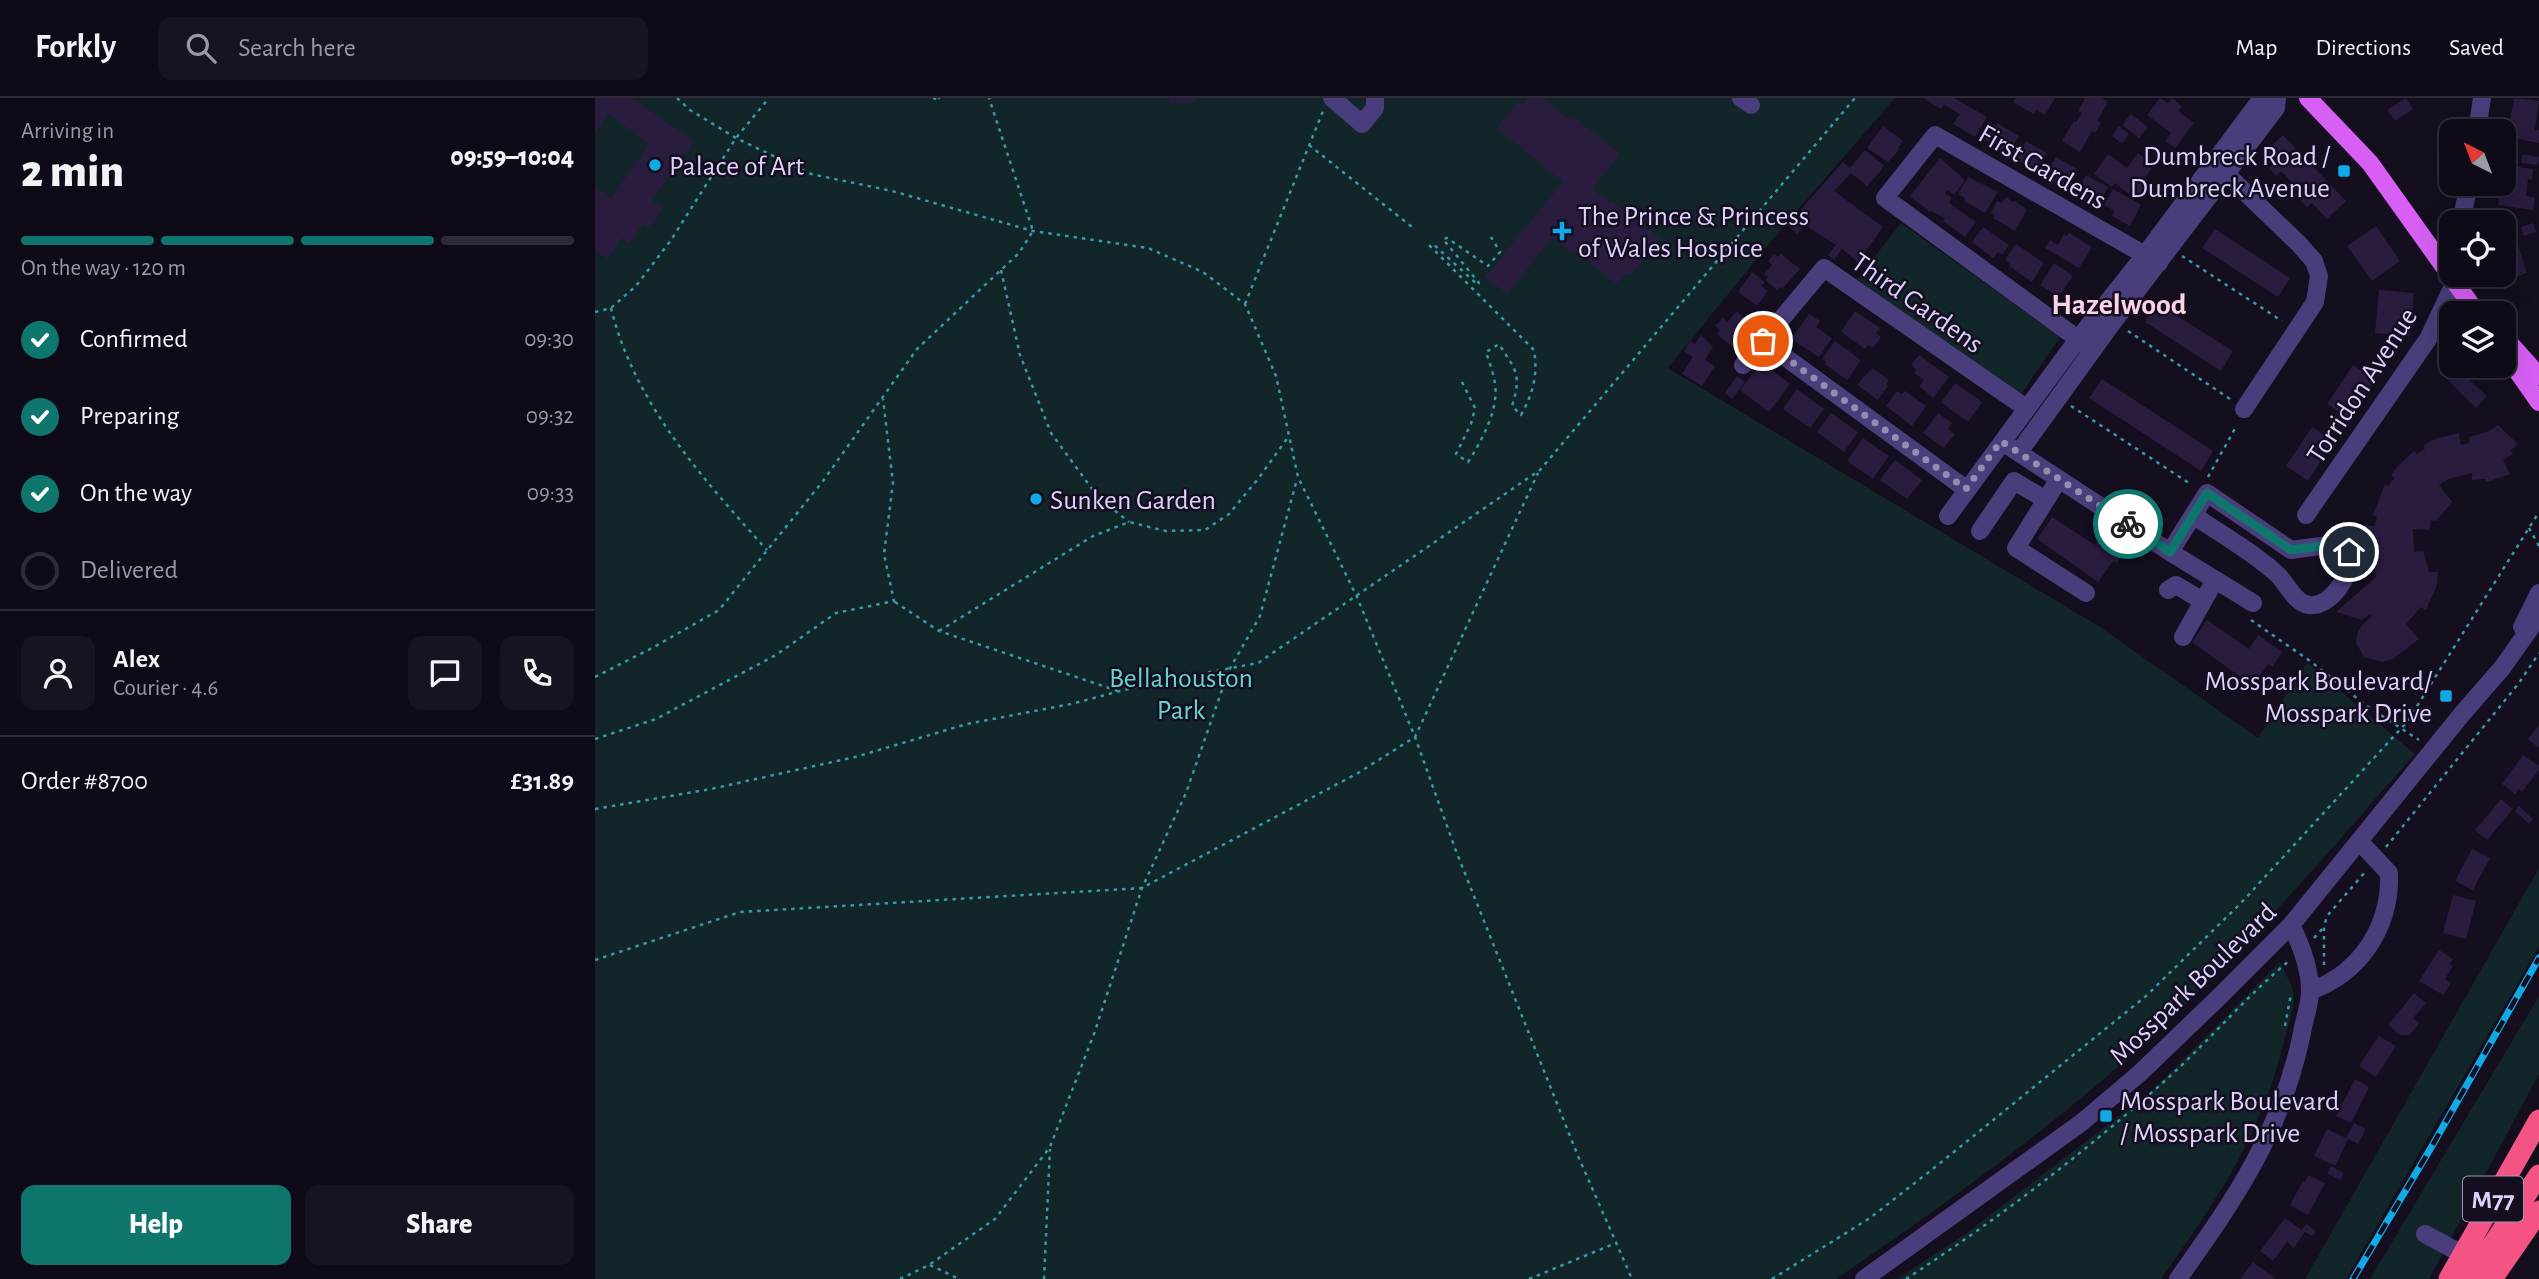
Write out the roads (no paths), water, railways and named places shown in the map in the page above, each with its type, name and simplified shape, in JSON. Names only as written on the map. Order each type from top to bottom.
[{"type":"highway","name":"M77","points":[[2449,1279],[2539,1120]]},
{"type":"highway","name":"M77","points":[[2470,1279],[2539,1175]]},
{"type":"highway","name":"M77","points":[[2492,1279],[2539,1212]]},
{"type":"highway","name":"M77","points":[[2502,1279],[2539,1226]]},
{"type":"main road","points":[[2308,98],[2371,163],[2439,259]]},
{"type":"main road","points":[[2460,287],[2472,301]]},
{"type":"main road","points":[[2516,350],[2539,376]]},
{"type":"main road","points":[[2516,369],[2539,402]]},
{"type":"street","points":[[1328,104],[1362,124],[1375,108],[1375,98]]},
{"type":"street","points":[[1948,516],[2078,339],[2152,259],[2170,248],[2262,98]]},
{"type":"street","points":[[2018,452],[2113,322],[2152,259],[2220,169],[2276,108],[2277,98]]},
{"type":"street","points":[[2479,119],[2482,98]]},
{"type":"street","name":"First Gardens","points":[[2078,339],[1885,198],[1935,135],[2152,259]]},
{"type":"street","points":[[2220,169],[2299,244],[2318,269],[2319,276],[2315,302],[2244,409]]},
{"type":"street","name":"Third Gardens","points":[[1763,341],[1824,268],[2026,408]]},
{"type":"street","name":"Torridon Avenue","points":[[2306,514],[2428,339],[2453,287]]},
{"type":"street","points":[[2078,339],[2093,349]]},
{"type":"street","points":[[1743,365],[1763,341],[1966,489]]},
{"type":"street","points":[[2001,441],[2253,603]]},
{"type":"street","points":[[2059,479],[2016,548],[2086,593]]},
{"type":"street","points":[[1980,531],[2014,481],[2046,500]]},
{"type":"street","points":[[2170,552],[2204,492],[2291,550],[2342,545],[2350,556],[2348,576],[2340,588],[2329,597],[2314,605],[2308,605],[2298,600],[2271,569],[2193,515]]},
{"type":"street","points":[[2183,637],[2215,580]]},
{"type":"street","points":[[2168,590],[2176,585],[2203,601]]},
{"type":"street","name":"Mosspark Boulevard","points":[[2502,668],[2539,593]]},
{"type":"street","name":"Mosspark Boulevard","points":[[1864,1279],[2081,1123],[2140,1073],[2291,925],[2502,668],[2539,616]]},
{"type":"street","points":[[2309,984],[2337,978],[2367,951],[2383,921],[2390,892],[2389,873],[2359,841]]},
{"type":"street","points":[[2179,1279],[2254,1166],[2270,1133],[2294,1069],[2309,984],[2303,950],[2291,925]]},
{"type":"street","points":[[2425,1234],[2462,1254]]},
{"type":"railway","points":[[2353,1279],[2539,958]]},
{"type":"place","name":"Palace of Art","points":[[655,165]]},
{"type":"place","name":"Dumbreck Road / Dumbreck Avenue","points":[[2344,171]]},
{"type":"place","name":"The Prince & Princess of Wales Hospice","points":[[1562,231]]},
{"type":"place","name":"Sunken Garden","points":[[1036,499]]},
{"type":"place","name":"Mosspark Boulevard/ Mosspark Drive","points":[[2446,696]]},
{"type":"place","name":"Mosspark Boulevard / Mosspark Drive","points":[[2106,1116]]},
{"type":"district","name":"Hazelwood","points":[[2119,304]]},
{"type":"park label","name":"Bellahouston Park","points":[[1181,693]]}]
